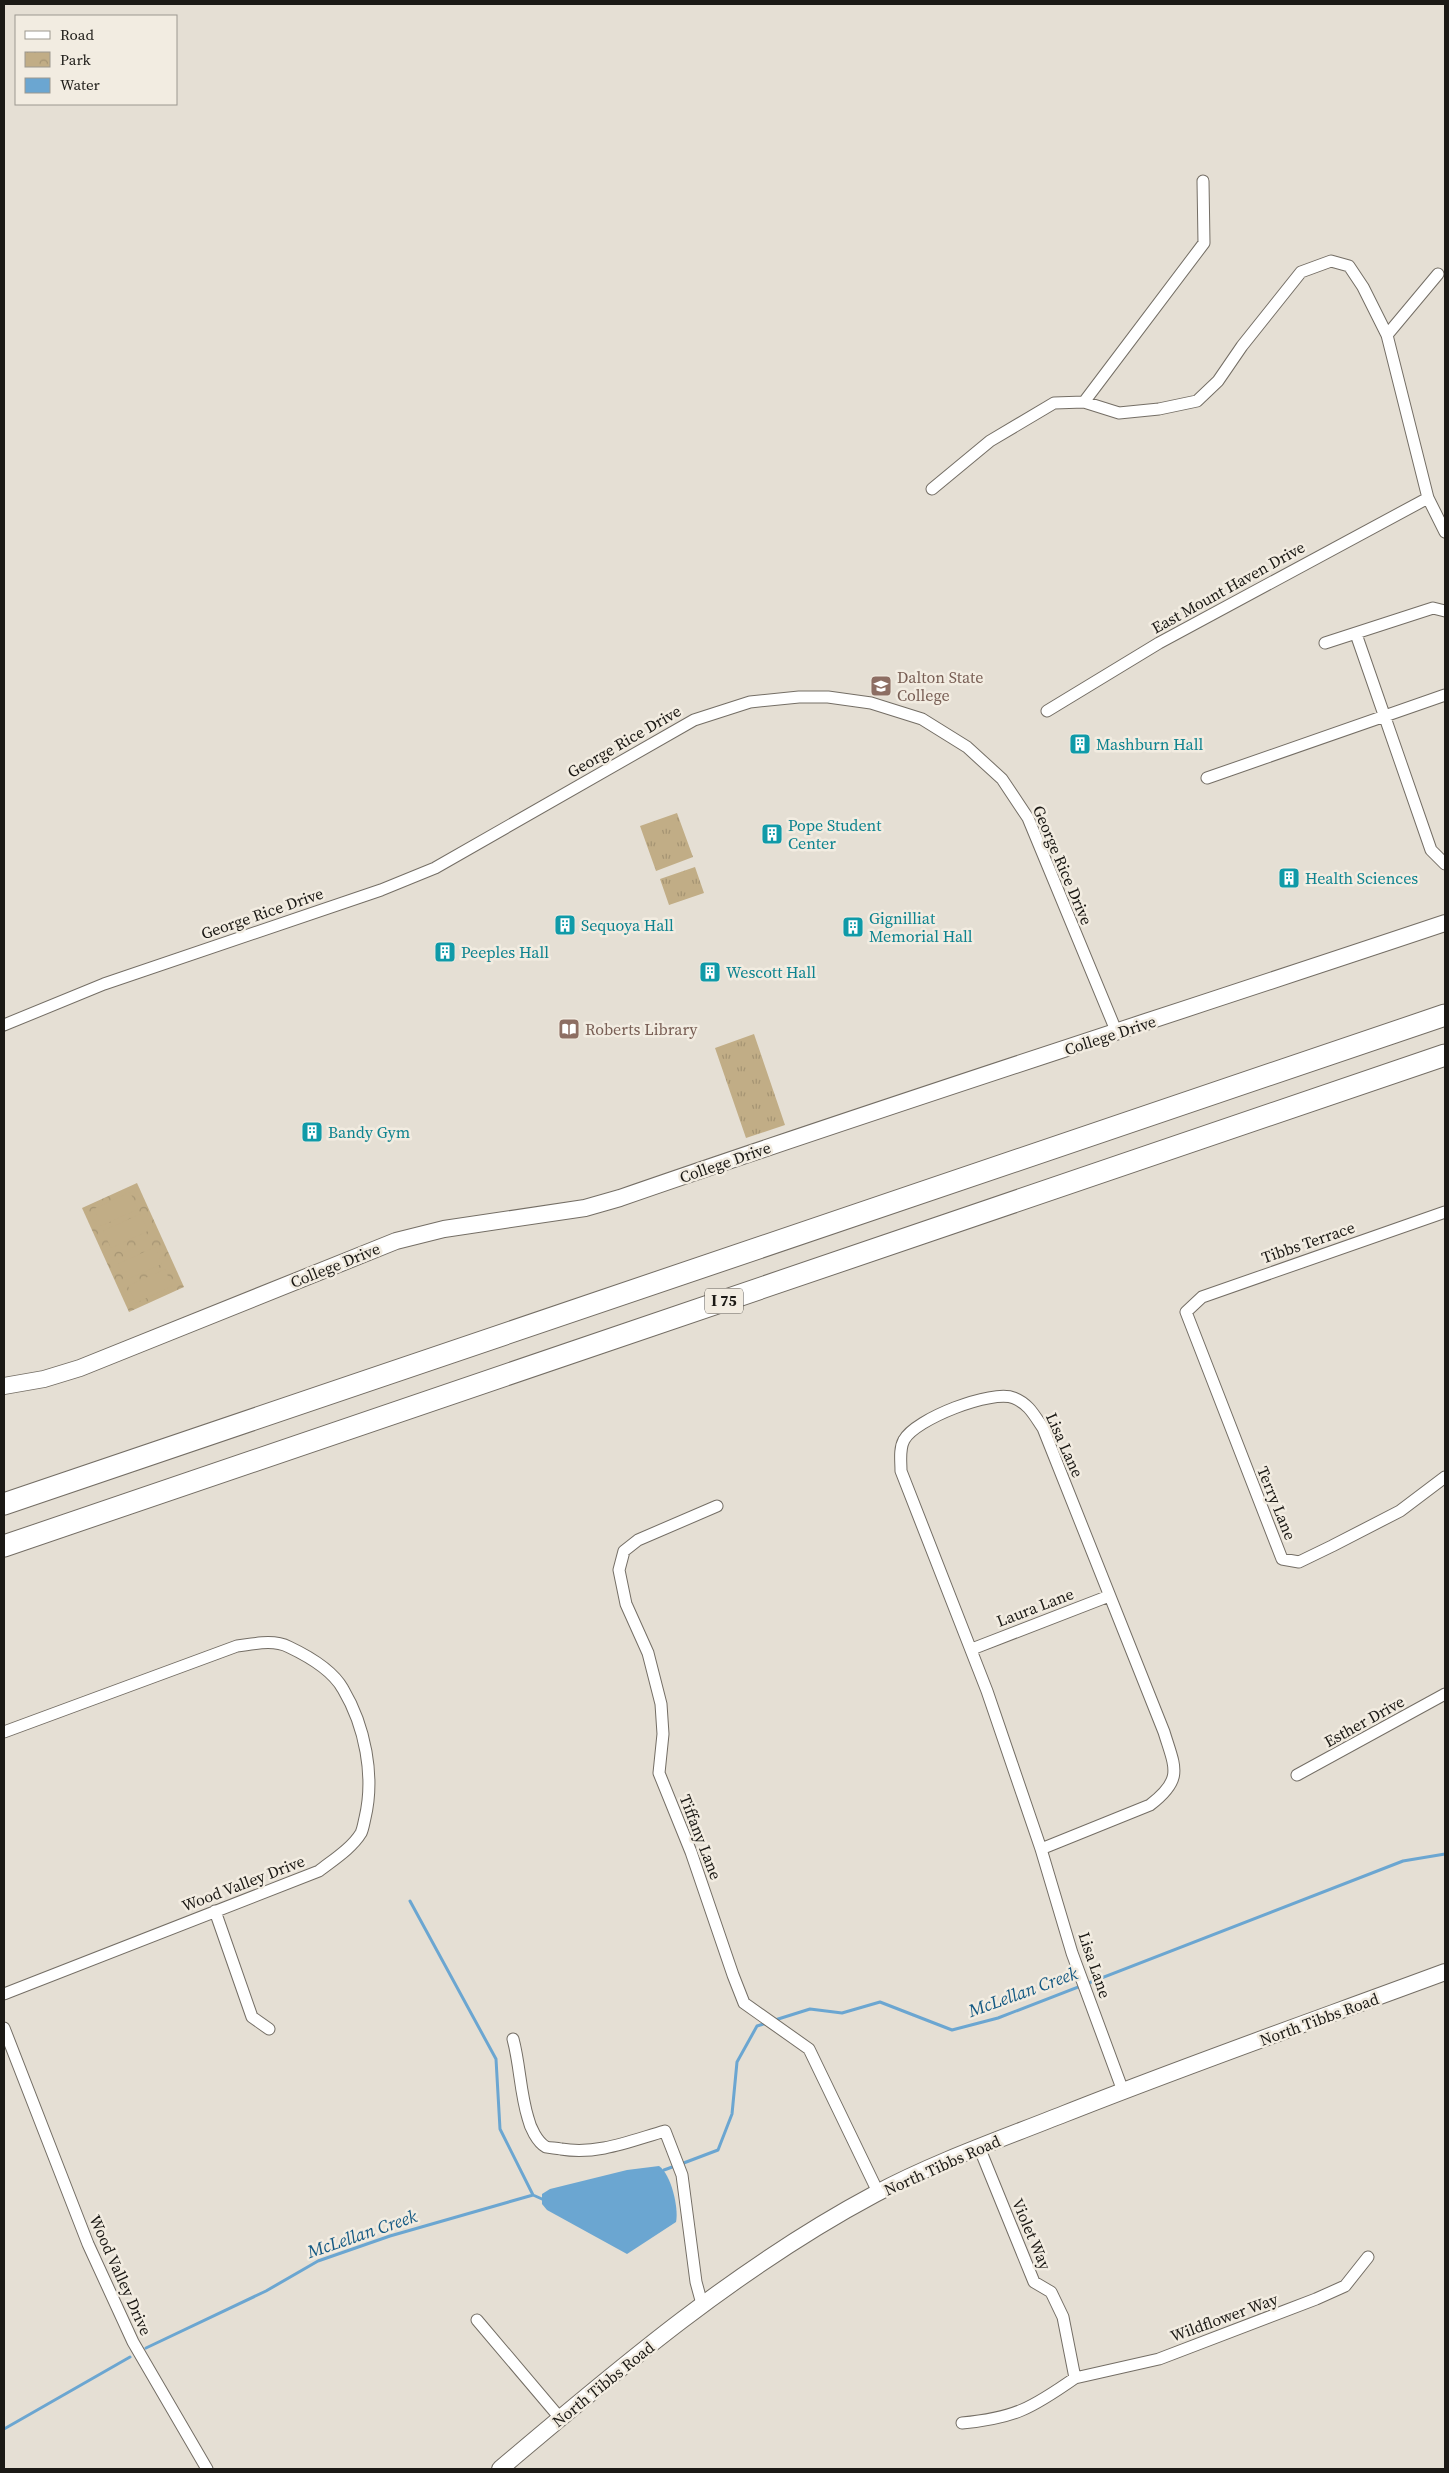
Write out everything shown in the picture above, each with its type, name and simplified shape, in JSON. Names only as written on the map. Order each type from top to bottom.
[{"type":"highway","name":"I 75","points":[[4,1504],[1445,1015]]},
{"type":"highway","name":"I 75","points":[[4,1546],[1445,1055]]},
{"type":"street","points":[[1084,402],[1204,243],[1203,181]]},
{"type":"street","points":[[932,489],[990,441],[1054,404],[1084,402],[1119,413],[1159,409],[1197,401],[1218,381],[1242,346],[1301,272],[1331,261],[1349,266],[1363,287],[1387,335],[1428,498],[1445,532]]},
{"type":"street","points":[[1387,335],[1438,274]]},
{"type":"street","name":"East Mount Haven Drive","points":[[1047,711],[1159,643],[1428,498]]},
{"type":"street","points":[[1325,643],[1433,608],[1445,611]]},
{"type":"street","points":[[1356,634],[1431,850],[1445,864]]},
{"type":"street","points":[[1208,778],[1445,695]]},
{"type":"street","name":"George Rice Drive","points":[[4,1025],[104,984],[380,890],[435,868],[694,720],[750,702],[818,696],[870,703],[922,719],[967,747],[1002,779],[1028,818],[1117,1033]]},
{"type":"street","name":"College Drive","points":[[4,1386],[44,1379],[80,1368],[396,1241],[464,1226],[586,1208],[611,1201],[829,1126],[1117,1033],[1445,923]]},
{"type":"street","name":"Tibbs Terrace","points":[[1186,1312],[1202,1297],[1445,1212]]},
{"type":"street","name":"Terry Lane","points":[[1186,1312],[1282,1559],[1299,1562],[1332,1546],[1400,1511],[1445,1477]]},
{"type":"street","name":"Lisa Lane","points":[[1041,1849],[1150,1805],[1164,1794],[1172,1784],[1175,1766],[1164,1732],[1043,1428],[1028,1406],[1012,1397],[994,1396],[938,1415],[916,1426],[904,1440],[900,1455],[901,1470],[972,1648],[1041,1849],[1072,1953],[1124,2090]]},
{"type":"street","name":"Tiffany Lane","points":[[718,1506],[638,1540],[624,1550],[619,1570],[626,1604],[648,1654],[661,1704],[663,1734],[659,1773],[691,1852],[744,2003],[785,2030],[809,2049],[878,2192]]},
{"type":"street","name":"Laura Lane","points":[[972,1648],[1109,1596]]},
{"type":"street","name":"Wood Valley Drive","points":[[4,1732],[237,1646],[267,1642],[288,1646],[328,1671],[343,1688],[365,1750],[370,1780],[361,1832],[345,1850],[319,1871],[269,1893],[215,1911],[4,1994]]},
{"type":"street","name":"Esther Drive","points":[[1297,1776],[1445,1694]]},
{"type":"street","points":[[215,1911],[252,2017],[269,2029]]},
{"type":"street","name":"North Tibbs Road","points":[[500,2469],[560,2418],[702,2304],[817,2227],[878,2192],[979,2147],[1124,2090],[1445,1972]]},
{"type":"street","name":"Wood Valley Drive","points":[[4,2028],[88,2244],[116,2307],[133,2342],[207,2469]]},
{"type":"street","points":[[513,2039],[519,2062],[528,2118],[537,2138],[545,2146],[570,2150],[592,2150],[618,2146],[665,2131],[682,2175],[696,2282],[702,2304]]},
{"type":"street","name":"Violet Way","points":[[979,2147],[1034,2282],[1052,2292],[1063,2317],[1075,2378]]},
{"type":"street","name":"Wildflower Way","points":[[1075,2378],[1159,2358],[1307,2302],[1345,2286],[1368,2257]]},
{"type":"street","points":[[477,2320],[560,2418]]},
{"type":"street","points":[[962,2423],[997,2419],[1023,2411],[1075,2378]]},
{"type":"green space","points":[[677,813],[693,857],[656,871],[640,826]]},
{"type":"green space","points":[[695,867],[704,893],[669,905],[660,879]]},
{"type":"green space","points":[[754,1034],[785,1125],[746,1138],[715,1048]]},
{"type":"green space","points":[[137,1183],[184,1287],[129,1312],[82,1208]]},
{"type":"green space","points":[[130,1192],[138,1209],[101,1226],[94,1209]]},
{"type":"green space","points":[[140,1214],[148,1231],[111,1248],[103,1231]]},
{"type":"green space","points":[[155,1247],[162,1264],[126,1280],[118,1264]]},
{"type":"green space","points":[[165,1269],[172,1286],[136,1303],[128,1286]]},
{"type":"water","points":[[659,2166],[667,2176],[673,2192],[677,2216],[676,2222],[627,2254],[547,2210],[542,2204],[542,2194],[550,2189],[627,2170]]},
{"type":"waterway","name":"McLellan Creek","points":[[775,2020],[810,2009],[842,2013],[880,2002],[952,2030],[998,2018],[1403,1861],[1445,1854]]},
{"type":"waterway","points":[[410,1901],[496,2059],[500,2129],[533,2195]]},
{"type":"waterway","name":"McLellan Creek","points":[[681,2164],[718,2150],[732,2114],[737,2062],[757,2026],[767,2023]]},
{"type":"waterway","name":"McLellan Creek","points":[[664,2170],[675,2166]]},
{"type":"waterway","name":"McLellan Creek","points":[[146,2348],[266,2291],[318,2261],[390,2236],[533,2195],[542,2199]]},
{"type":"waterway","name":"McLellan Creek","points":[[4,2429],[130,2357]]},
{"type":"place","name":"Dalton State College","points":[[881,686]]},
{"type":"place","name":"Mashburn Hall","points":[[1080,744]]},
{"type":"place","name":"Pope Student Center","points":[[772,834]]},
{"type":"place","name":"Health Sciences","points":[[1289,878]]},
{"type":"place","name":"Sequoya Hall","points":[[565,925]]},
{"type":"place","name":"Gignilliat Memorial Hall","points":[[853,927]]},
{"type":"place","name":"Peeples Hall","points":[[445,952]]},
{"type":"place","name":"Wescott Hall","points":[[710,972]]},
{"type":"place","name":"Roberts Library","points":[[569,1029]]},
{"type":"place","name":"Bandy Gym","points":[[312,1132]]}]
